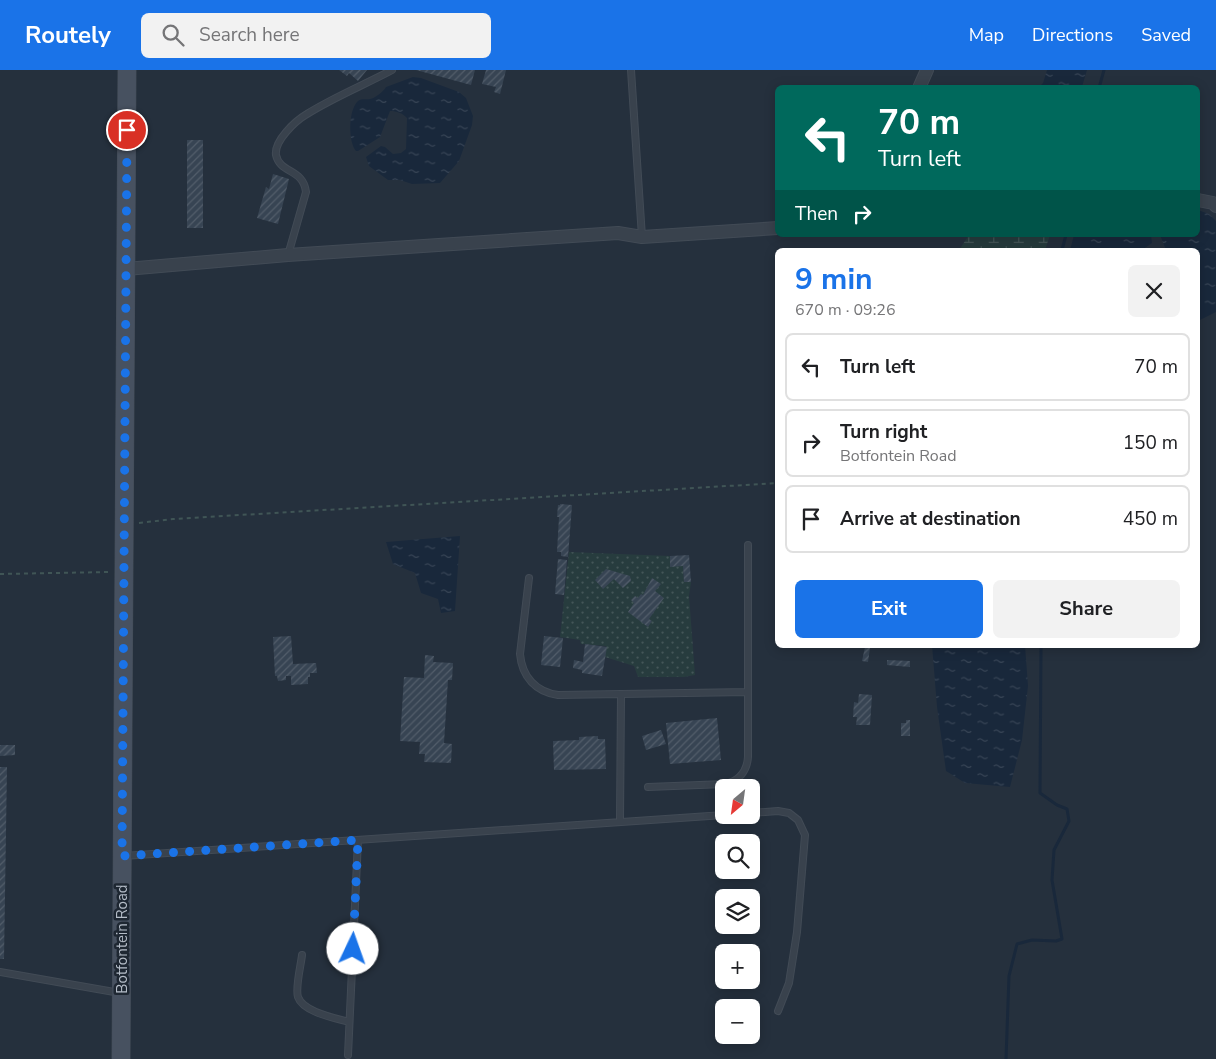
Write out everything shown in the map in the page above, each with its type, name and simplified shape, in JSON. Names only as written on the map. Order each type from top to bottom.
[{"type":"main road","name":"Botfontein Road","points":[[121,1059],[127,70]]},
{"type":"street","points":[[920,85],[927,70]]},
{"type":"street","points":[[1200,200],[1213,203],[1216,206]]},
{"type":"street","points":[[126,269],[288,255],[618,233],[642,237],[775,228]]},
{"type":"lane","points":[[288,255],[306,192],[304,182],[298,174],[287,170],[279,162],[276,154],[278,143],[282,136],[305,115],[392,70]]},
{"type":"lane","points":[[631,70],[642,237]]},
{"type":"lane","points":[[648,787],[726,784],[740,776],[747,762],[748,545]]},
{"type":"lane","points":[[529,578],[520,654],[523,669],[530,681],[540,689],[552,694],[748,692]]},
{"type":"lane","points":[[620,822],[621,694]]},
{"type":"lane","points":[[760,812],[778,811],[789,813],[798,820],[805,835],[789,983],[778,1011]]},
{"type":"lane","points":[[122,856],[715,816]]},
{"type":"lane","points":[[348,1055],[358,840]]},
{"type":"lane","points":[[302,955],[297,989],[298,997],[302,1004],[308,1009],[349,1022]]},
{"type":"lane","points":[[0,972],[122,994]]},
{"type":"path","points":[[124,524],[173,519],[775,483]]},
{"type":"path","points":[[0,574],[124,571]]},
{"type":"green space","points":[[968,237],[1049,237],[1046,248],[960,248]]},
{"type":"green space","points":[[569,552],[670,556],[670,566],[683,566],[684,582],[691,582],[689,596],[695,675],[684,677],[638,677],[634,666],[605,657],[606,646],[581,644],[580,640],[560,637]]},
{"type":"water","points":[[1047,70],[1087,70],[1083,85],[1041,85]]},
{"type":"water","points":[[413,77],[421,78],[459,92],[466,98],[473,116],[472,125],[459,161],[440,183],[412,184],[400,180],[388,180],[369,166],[366,157],[381,146],[393,154],[401,153],[406,149],[407,118],[397,112],[390,111],[380,137],[358,151],[353,147],[350,126],[352,111],[358,101],[372,98],[381,93],[386,87]]},
{"type":"water","points":[[1200,211],[1209,214],[1216,221],[1216,312],[1200,320],[1200,248],[1165,248],[1161,237],[1200,237]]},
{"type":"water","points":[[1073,237],[1151,237],[1152,243],[1145,248],[1071,248]]},
{"type":"water","points":[[460,536],[455,611],[441,613],[438,599],[421,593],[415,573],[393,564],[386,542]]},
{"type":"water","points":[[932,648],[1025,648],[1028,686],[1022,740],[1010,787],[965,783],[946,771],[937,707]]},
{"type":"building","points":[[339,70],[367,70],[358,81],[349,73],[347,76]]},
{"type":"building","points":[[416,70],[475,70],[471,85]]},
{"type":"building","points":[[486,70],[506,70],[500,94],[494,92],[496,87],[482,84]]},
{"type":"building","points":[[187,140],[203,140],[203,228],[187,228]]},
{"type":"building","points":[[273,174],[289,179],[278,224],[257,218],[266,187],[269,189]]},
{"type":"building","points":[[558,505],[572,505],[568,557],[561,556],[561,552],[557,552],[559,517],[557,517]]},
{"type":"building","points":[[689,555],[691,582],[684,582],[683,566],[670,567],[670,556]]},
{"type":"building","points":[[558,559],[567,560],[564,595],[555,594]]},
{"type":"building","points":[[606,569],[630,576],[631,581],[623,588],[614,579],[603,589],[595,580]]},
{"type":"building","points":[[652,578],[661,584],[655,591],[664,598],[649,619],[652,621],[648,627],[628,612],[634,603],[631,600],[635,596],[638,598],[641,594],[643,595]]},
{"type":"building","points":[[291,636],[293,664],[316,663],[317,673],[310,673],[308,684],[291,685],[291,676],[286,676],[286,680],[278,681],[277,676],[275,676],[273,637]]},
{"type":"building","points":[[544,636],[563,638],[560,667],[541,665]]},
{"type":"building","points":[[585,644],[607,647],[602,676],[582,673],[582,670],[573,668],[574,660],[583,662]]},
{"type":"building","points":[[865,648],[870,648],[868,662],[862,661]]},
{"type":"building","points":[[425,655],[434,656],[433,662],[453,663],[452,680],[448,680],[444,743],[452,744],[451,763],[424,762],[425,754],[419,754],[420,742],[400,741],[404,677],[424,678]]},
{"type":"building","points":[[887,660],[910,661],[910,667],[887,665]]},
{"type":"building","points":[[859,694],[872,695],[870,725],[856,725],[857,717],[853,717],[854,702],[858,703]]},
{"type":"building","points":[[717,718],[721,760],[670,764],[666,723]]},
{"type":"building","points":[[906,720],[910,720],[910,736],[901,736],[901,723],[906,723]]},
{"type":"building","points":[[661,730],[666,744],[646,750],[642,736]]},
{"type":"building","points":[[598,736],[598,739],[605,739],[606,769],[554,770],[553,741],[579,740],[579,737]]},
{"type":"building","points":[[0,745],[15,745],[15,755],[0,756]]},
{"type":"building","points":[[0,767],[7,767],[4,959],[0,959]]},
{"type":"waterway","points":[[1100,85],[1104,70]]},
{"type":"waterway","points":[[1063,248],[1065,237]]},
{"type":"waterway","points":[[1006,1059],[1009,976],[1017,944],[1032,940],[1056,941],[1062,939],[1052,880],[1054,850],[1069,821],[1067,809],[1057,805],[1040,793],[1041,648]]},
{"type":"route","points":[[127,130],[122,856],[358,840],[353,949]]}]
